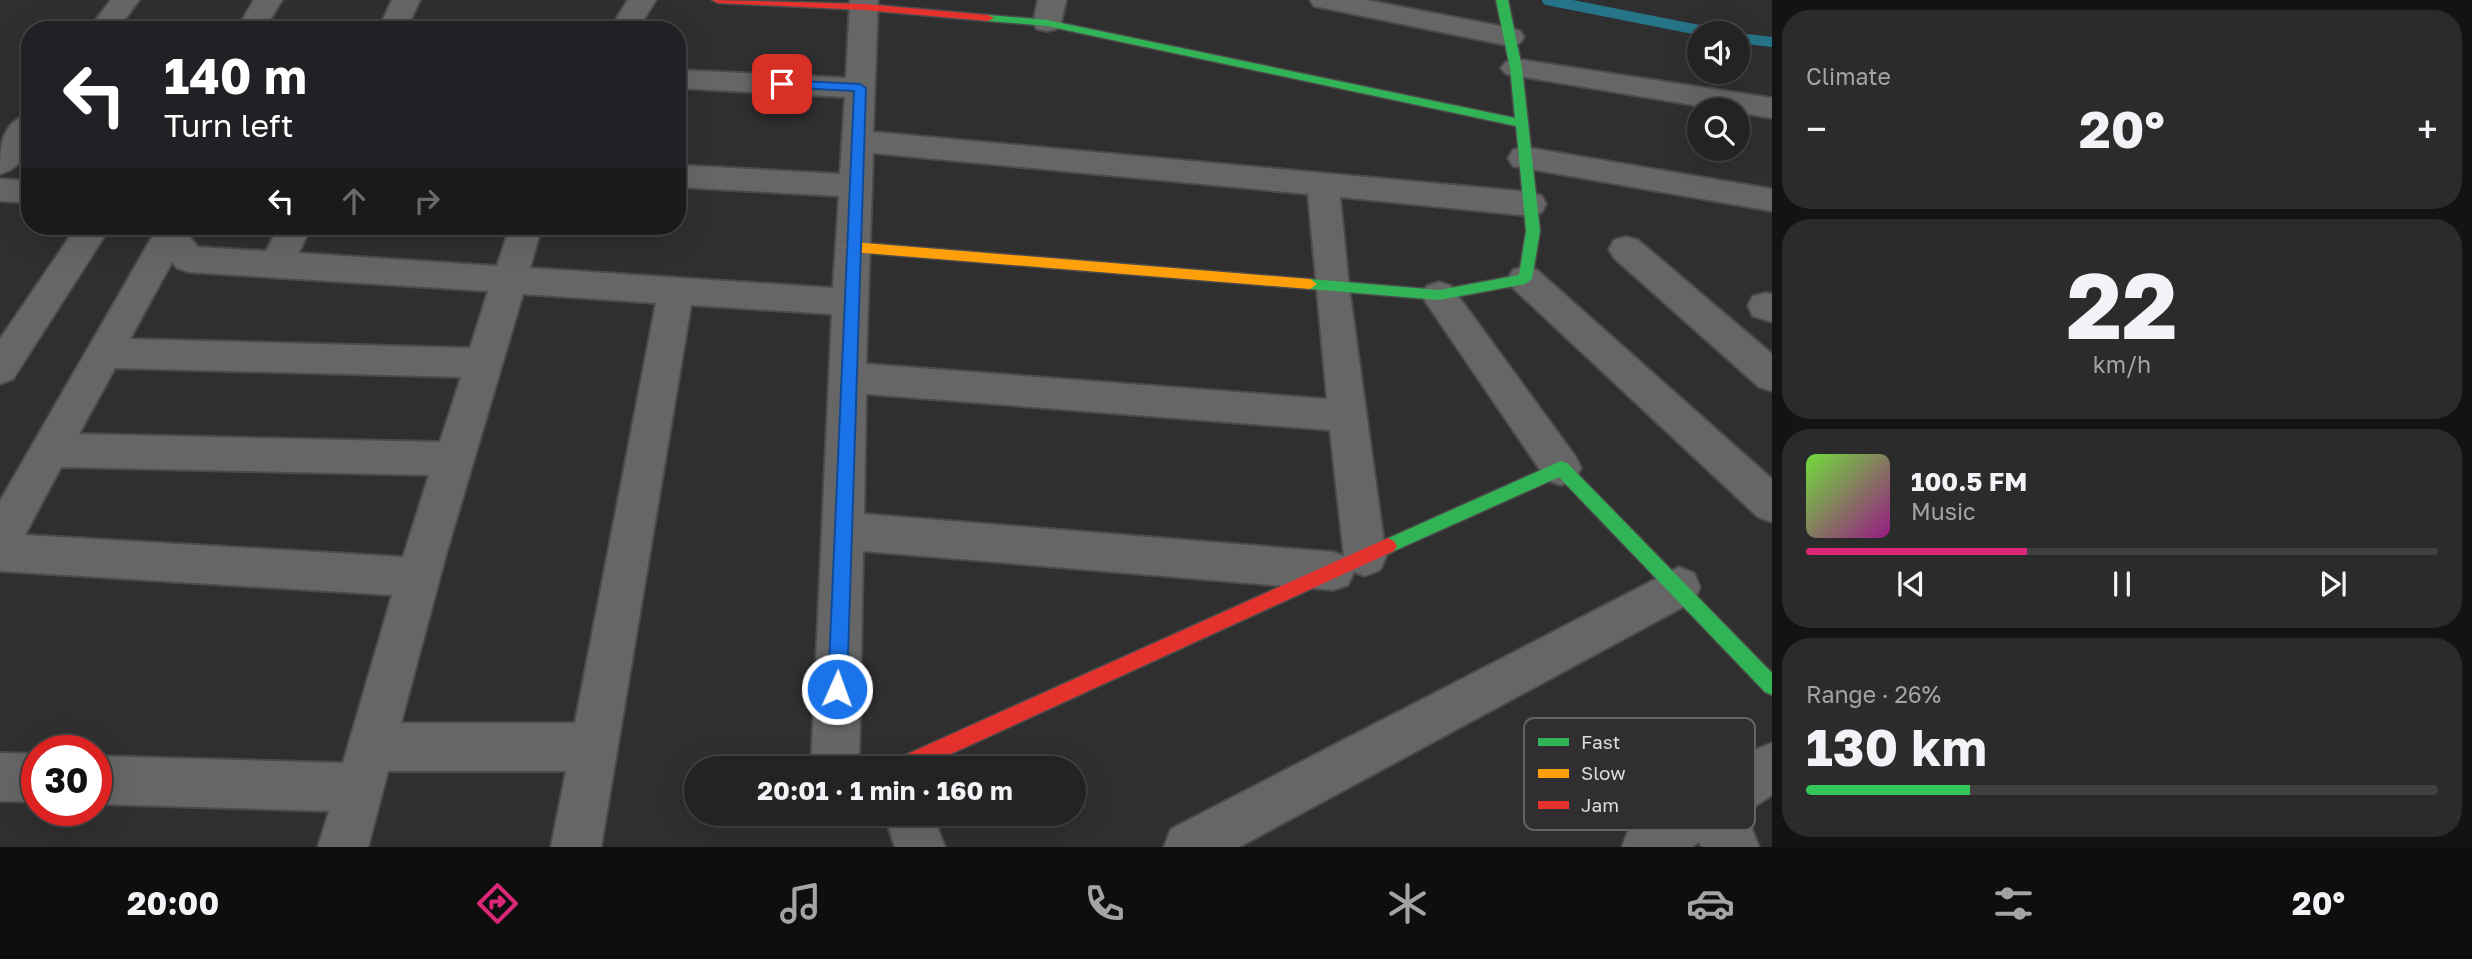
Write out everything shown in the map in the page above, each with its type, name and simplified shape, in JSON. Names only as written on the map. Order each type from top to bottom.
[{"type":"street","points":[[109,21],[125,0]]},
{"type":"street","points":[[255,21],[268,0]]},
{"type":"street","points":[[396,21],[406,0]]},
{"type":"street","points":[[629,21],[642,0]]},
{"type":"street","points":[[718,0],[1049,12],[1521,123]]},
{"type":"street","points":[[1324,0],[1510,37]]},
{"type":"street","points":[[1502,0],[1516,68],[1533,231],[1525,279]]},
{"type":"street","points":[[835,756],[852,247],[864,4]]},
{"type":"street","points":[[1516,68],[1772,108]]},
{"type":"street","points":[[686,79],[860,88]]},
{"type":"street","points":[[0,163],[21,136]]},
{"type":"street","points":[[858,141],[1530,204]]},
{"type":"street","points":[[1524,158],[1772,200]]},
{"type":"street","points":[[686,177],[856,186]]},
{"type":"street","points":[[1324,185],[1332,287],[1347,416],[1349,564]]},
{"type":"street","points":[[0,190],[21,191]]},
{"type":"street","points":[[0,369],[87,235]]},
{"type":"street","points":[[0,540],[104,353],[164,235]]},
{"type":"street","points":[[169,235],[189,259],[277,263],[509,282],[850,302]]},
{"type":"street","points":[[277,263],[291,235]]},
{"type":"street","points":[[342,847],[418,578],[523,235]]},
{"type":"street","points":[[852,247],[1439,295],[1525,279]]},
{"type":"street","points":[[1626,249],[1772,376]]},
{"type":"street","points":[[1525,279],[1772,504]]},
{"type":"street","points":[[576,847],[676,292]]},
{"type":"street","points":[[1439,295],[1561,468],[1679,587],[1772,687]]},
{"type":"street","points":[[104,353],[484,363]]},
{"type":"street","points":[[848,378],[1347,416]]},
{"type":"street","points":[[50,450],[454,459]]},
{"type":"street","points":[[925,756],[1561,468]]},
{"type":"street","points":[[842,531],[1349,564]]},
{"type":"street","points":[[0,552],[418,578]]},
{"type":"street","points":[[1189,847],[1679,587]]},
{"type":"street","points":[[112,779],[365,768],[594,747]]},
{"type":"street","points":[[1755,778],[1772,767]]},
{"type":"street","points":[[0,777],[21,778]]},
{"type":"street","points":[[912,826],[920,847]]},
{"type":"street","points":[[1647,847],[1673,830]]},
{"type":"street","points":[[1720,830],[1734,847]]},
{"type":"waterway","points":[[1547,0],[1687,28]]},
{"type":"waterway","points":[[1750,39],[1772,42]]},
{"type":"traffic: fast","points":[[1310,284],[1439,295],[1525,279],[1533,231],[1516,68],[1502,0]]},
{"type":"traffic: fast","points":[[988,18],[1047,23],[1521,123]]},
{"type":"traffic: fast","points":[[1388,546],[1561,468],[1772,686]]},
{"type":"traffic: slow","points":[[852,247],[1310,284]]},
{"type":"traffic: jam","points":[[718,0],[864,7],[988,18]]},
{"type":"traffic: jam","points":[[925,756],[1388,546]]},
{"type":"route","points":[[782,84],[860,88],[837,689]]}]
